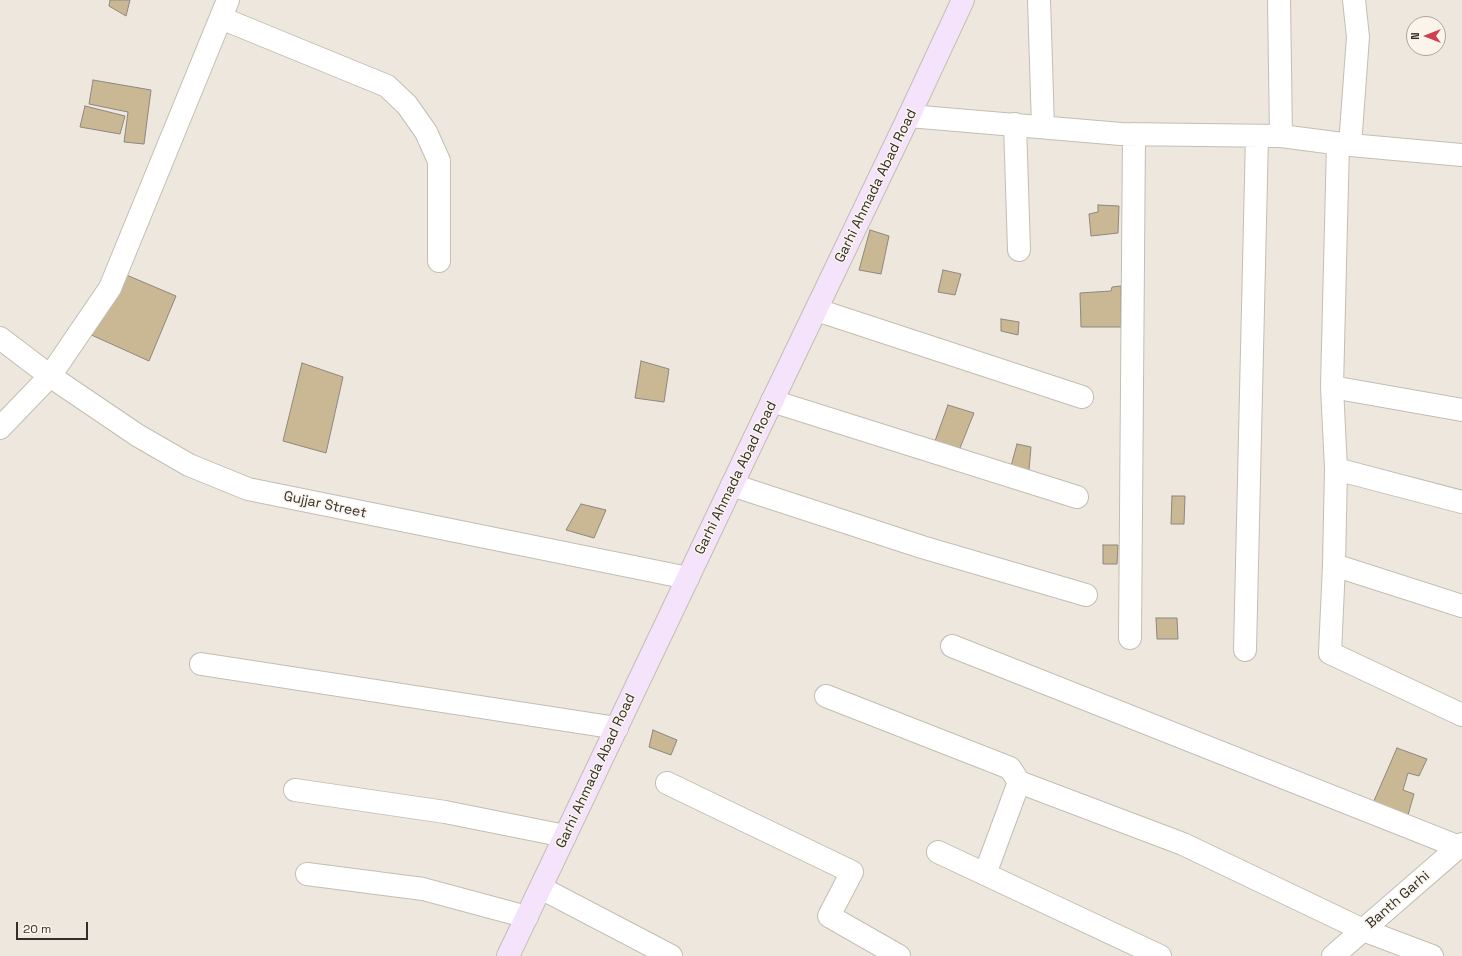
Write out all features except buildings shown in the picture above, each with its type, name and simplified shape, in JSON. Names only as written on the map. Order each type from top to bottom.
[{"type":"street","name":"Garhi Ahmada Abad Road","points":[[508,956],[963,0]]},
{"type":"street","points":[[1039,0],[1043,127]]},
{"type":"street","points":[[1279,0],[1280,136]]},
{"type":"street","points":[[1354,0],[1358,37],[1344,144],[1332,388],[1336,470],[1330,653],[1462,715]]},
{"type":"street","points":[[0,428],[50,376],[110,288],[225,9],[387,86],[407,105],[426,132],[439,161],[438,261]]},
{"type":"street","points":[[909,116],[1134,134],[1280,136],[1344,144],[1462,155]]},
{"type":"street","points":[[1015,124],[1019,250]]},
{"type":"street","points":[[1130,638],[1134,134]]},
{"type":"street","points":[[1245,650],[1257,136]]},
{"type":"street","points":[[816,310],[1082,397]]},
{"type":"street","name":"Gujjar Street","points":[[0,338],[50,376],[137,435],[189,465],[248,488],[688,578]]},
{"type":"street","points":[[1332,388],[1462,410]]},
{"type":"street","points":[[772,401],[1077,497]]},
{"type":"street","points":[[1336,470],[1462,502]]},
{"type":"street","points":[[732,485],[922,547],[1086,595]]},
{"type":"street","points":[[1334,565],[1462,606]]},
{"type":"street","points":[[952,646],[1460,846]]},
{"type":"street","points":[[201,664],[617,728]]},
{"type":"street","points":[[826,696],[1010,768],[1019,782],[1183,844],[1363,930],[1432,956]]},
{"type":"street","points":[[985,874],[1019,782]]},
{"type":"street","points":[[668,783],[852,872],[829,916],[899,956]]},
{"type":"street","points":[[295,790],[445,812],[566,836]]},
{"type":"street","name":"Banth Garhi","points":[[1333,956],[1460,846]]},
{"type":"street","points":[[938,852],[1160,956]]},
{"type":"street","points":[[307,874],[423,889],[527,917]]},
{"type":"street","points":[[541,888],[671,956]]}]
